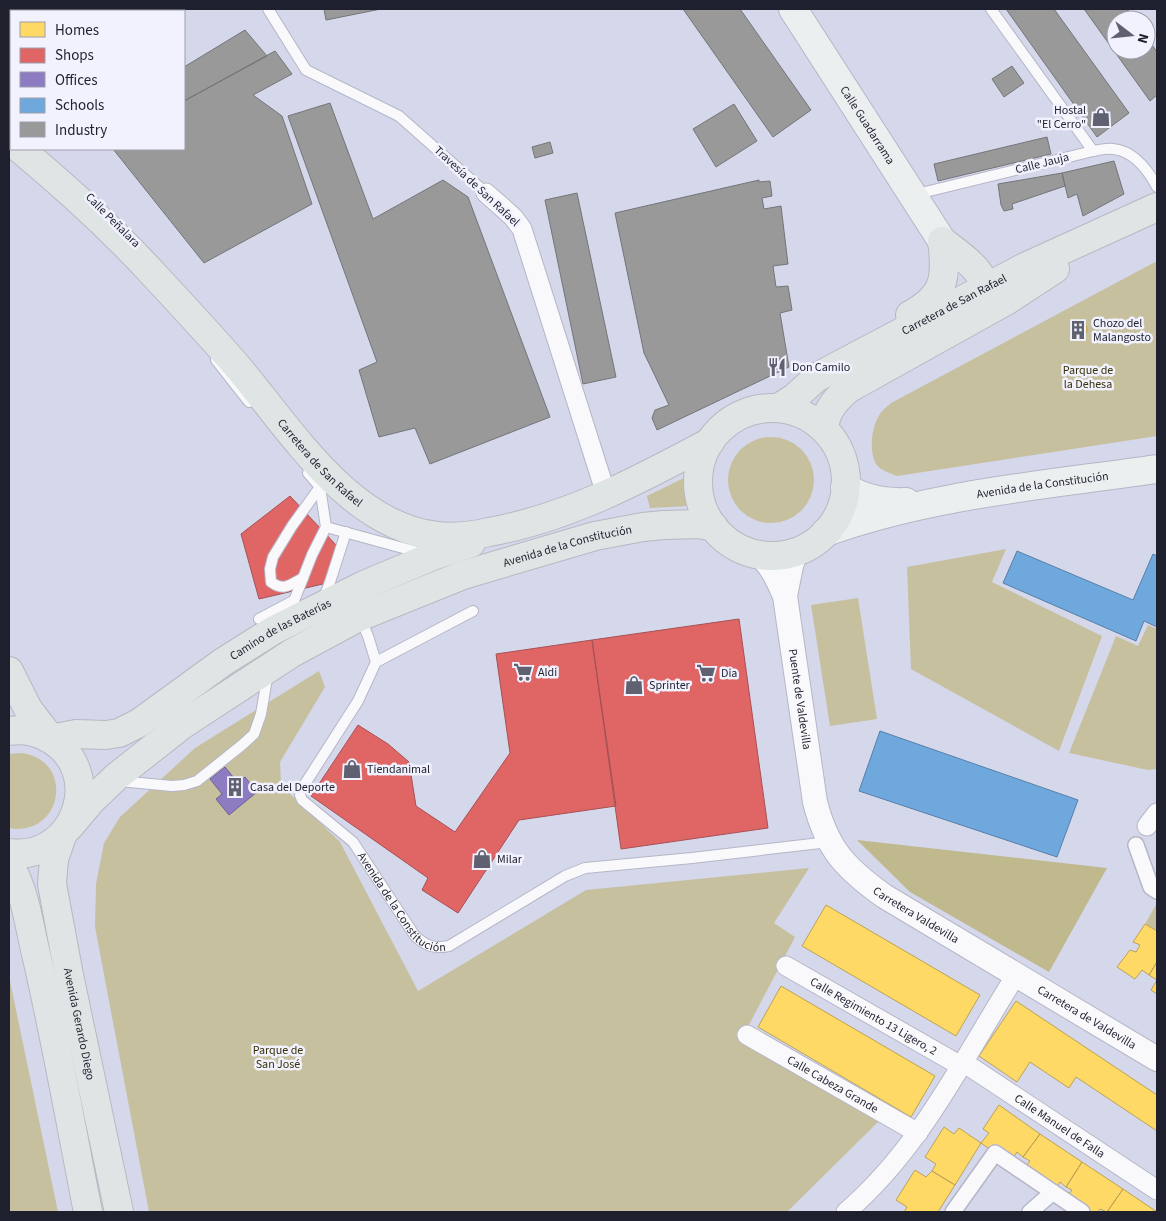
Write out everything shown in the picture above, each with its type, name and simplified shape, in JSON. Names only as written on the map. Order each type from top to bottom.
[{"type":"main road","name":"Calle Guadarrama","points":[[792,9],[942,241]]},
{"type":"main road","name":"Carretera de San Rafael","points":[[21,150],[81,202],[128,248],[236,365],[328,474],[367,507],[400,526],[436,536],[462,537],[519,527],[606,494],[710,442]]},
{"type":"main road","name":"Carretera de San Rafael","points":[[778,408],[794,398],[816,378],[986,287],[1025,267],[1148,212]]},
{"type":"main road","name":"Carretera de San Rafael","points":[[826,419],[839,397],[858,382],[1006,301],[1148,212]]},
{"type":"main road","points":[[826,419],[778,408],[762,409],[742,414],[724,426],[710,442],[700,465],[699,487],[704,508],[714,527],[734,545],[759,554],[779,555],[796,551],[812,543],[826,532],[839,511],[845,487],[845,473],[840,454],[826,419],[844,384],[859,370],[878,358],[979,305],[984,298],[986,287],[982,278],[967,260],[942,241]]},
{"type":"main road","points":[[816,378],[861,342],[926,306],[933,300],[940,286],[944,269],[942,241]]},
{"type":"main road","points":[[967,260],[994,268],[1025,267]]},
{"type":"main road","name":"Avenida de la Constitución","points":[[826,532],[855,522],[930,502],[1157,469]]},
{"type":"main road","name":"Avenida de la Constitución","points":[[845,487],[864,497],[892,502],[930,502]]},
{"type":"main road","name":"Avenida de la Constitución","points":[[359,617],[463,575],[515,558],[595,536],[664,525],[700,524],[714,527]]},
{"type":"main road","name":"Camino de las Baterías","points":[[51,739],[76,734],[106,735],[130,728],[223,662],[267,624],[306,604],[364,585],[433,556],[519,527]]},
{"type":"main road","name":"Camino de las Baterías","points":[[65,831],[91,800],[113,780],[182,726],[292,653],[359,617]]},
{"type":"main road","points":[[9,671],[28,709],[51,739]]},
{"type":"main road","points":[[9,731],[30,731],[51,739]]},
{"type":"main road","name":"Avenida Gerardo Diego","points":[[51,739],[71,759],[79,779],[79,802],[54,859],[52,884],[69,976],[120,1212]]},
{"type":"main road","points":[[9,853],[20,854],[37,851],[48,846],[65,831]]},
{"type":"main road","points":[[9,864],[23,897],[42,980],[88,1212]]},
{"type":"street","name":"Calle Peñalara","points":[[41,150],[109,215],[146,254],[176,299]]},
{"type":"street","name":"Travesía de San Rafael","points":[[486,193],[513,217],[522,229],[606,494]]},
{"type":"street","points":[[785,596],[796,551]]},
{"type":"street","points":[[759,554],[776,575],[785,596]]},
{"type":"street","name":"Puente de Valdevilla","points":[[785,596],[815,802]]},
{"type":"street","name":"Carretera Valdevilla","points":[[815,802],[829,842],[838,856],[851,870],[884,896],[1016,975]]},
{"type":"street","points":[[1136,845],[1151,887],[1157,891]]},
{"type":"street","name":"Calle Regimiento 13 Ligero, 2","points":[[786,966],[962,1064]]},
{"type":"street","points":[[846,1212],[879,1182],[918,1132],[1016,975]]},
{"type":"street","name":"Carretera de Valdevilla","points":[[1016,975],[1157,1059]]},
{"type":"street","name":"Calle Cabeza Grande","points":[[747,1035],[918,1132]]},
{"type":"street","name":"Calle Manuel de Falla","points":[[962,1064],[1157,1190]]},
{"type":"street","points":[[953,1212],[995,1153],[1082,1212]]},
{"type":"street","points":[[1030,1212],[1053,1192]]},
{"type":"lane","name":"Travesía de San Rafael","points":[[268,9],[306,70],[399,116],[486,193]]},
{"type":"lane","points":[[991,9],[1093,151]]},
{"type":"lane","name":"Calle Jauja","points":[[913,195],[1093,151],[1112,149],[1128,153],[1136,158],[1157,187]]},
{"type":"lane","points":[[176,299],[224,372],[256,410]]},
{"type":"lane","points":[[301,464],[320,487],[326,527],[303,578],[306,604]]},
{"type":"lane","points":[[303,578],[284,588],[277,587],[271,582],[270,569],[273,557],[292,526],[320,487]]},
{"type":"lane","points":[[326,527],[433,556]]},
{"type":"lane","points":[[306,604],[330,582],[346,532]]},
{"type":"lane","points":[[359,617],[368,636],[376,662],[473,611]]},
{"type":"lane","name":"Avenida de la Constitución","points":[[376,662],[358,700],[301,790],[300,795],[302,800],[353,842],[415,936],[422,943],[431,947],[449,946],[565,876],[585,868],[829,842]]},
{"type":"lane","points":[[113,780],[172,786],[197,781],[242,746],[254,734],[261,714],[269,668]]},
{"type":"green space","name":"Parque de la Dehesa","points":[[1157,261],[1157,436],[897,476],[883,470],[876,464],[872,453],[873,432],[877,419],[891,403]]},
{"type":"green space","points":[[771,437],[787,440],[795,444],[807,456],[811,464],[814,480],[811,496],[807,504],[795,516],[787,520],[771,523],[755,520],[747,516],[735,504],[731,496],[728,480],[731,464],[735,456],[747,444],[755,440]]},
{"type":"green space","points":[[686,477],[690,506],[650,508],[647,496]]},
{"type":"green space","points":[[1006,549],[992,582],[1102,636],[1059,751],[911,669],[907,567]]},
{"type":"green space","points":[[858,598],[877,719],[830,726],[811,605]]},
{"type":"green space","points":[[1148,625],[1157,629],[1157,769],[1148,770],[1069,753],[1116,636],[1138,646]]},
{"type":"green space","name":"Parque de San José","points":[[319,671],[325,687],[280,762],[281,785],[340,842],[418,991],[586,890],[809,868],[774,923],[795,937],[740,1042],[879,1121],[787,1212],[149,1212],[95,927],[96,884],[104,843],[120,817],[195,748]]},
{"type":"green space","points":[[22,753],[39,759],[50,770],[56,783],[56,797],[51,811],[41,822],[27,828],[9,828],[9,754]]},
{"type":"green space","points":[[1157,903],[1157,931],[1145,924]]},
{"type":"green space","points":[[9,976],[58,1212],[9,1212]]},
{"type":"shaded area","points":[[857,840],[1107,868],[1049,972],[910,892]]},
{"type":"building: Homes","name":"Chozo del Malangosto","points":[[1076,321],[1082,321],[1087,326],[1085,335],[1076,337],[1071,332],[1071,326]]},
{"type":"building: Homes","points":[[826,905],[980,995],[956,1036],[802,946]]},
{"type":"building: Homes","points":[[1145,924],[1157,931],[1157,962],[1149,975],[1142,970],[1135,979],[1117,967],[1130,950],[1136,952],[1140,945],[1133,942]]},
{"type":"building: Homes","points":[[1157,962],[1157,980],[1149,975]]},
{"type":"building: Homes","points":[[1157,980],[1157,994],[1151,990]]},
{"type":"building: Homes","points":[[781,986],[935,1076],[911,1117],[758,1027]]},
{"type":"building: Homes","points":[[1016,1001],[1157,1095],[1157,1131],[1076,1077],[1069,1088],[1030,1062],[1017,1082],[979,1056]]},
{"type":"building: Homes","points":[[999,1105],[1040,1134],[1023,1157],[1017,1152],[1010,1163],[981,1143],[989,1133],[983,1129]]},
{"type":"building: Homes","points":[[944,1127],[954,1134],[959,1128],[981,1143],[955,1185],[932,1171],[936,1164],[925,1157]]},
{"type":"building: Homes","points":[[1040,1134],[1082,1162],[1066,1187],[1060,1182],[1053,1192],[1022,1171],[1030,1161],[1023,1157]]},
{"type":"building: Homes","points":[[1082,1162],[1123,1189],[1107,1212],[1100,1209],[1098,1212],[1082,1212],[1065,1200],[1072,1190],[1066,1187]]},
{"type":"building: Homes","points":[[915,1170],[926,1177],[932,1171],[955,1185],[938,1212],[904,1212],[907,1207],[896,1200]]},
{"type":"building: Homes","points":[[1123,1189],[1157,1212],[1107,1212]]},
{"type":"building: Shops","points":[[290,496],[337,546],[327,583],[259,599],[241,534]]},
{"type":"building: Shops","points":[[739,619],[768,828],[621,849],[592,640]]},
{"type":"building: Shops","points":[[592,640],[616,806],[519,820],[458,913],[422,890],[428,878],[311,796],[358,725],[388,744],[409,762],[416,806],[455,832],[510,753],[496,654]]},
{"type":"building: Offices","name":"Casa del Deporte","points":[[225,767],[238,783],[245,777],[257,792],[229,815],[216,799],[222,794],[210,779]]},
{"type":"building: Schools","points":[[1017,551],[1133,600],[1153,554],[1157,556],[1157,627],[1144,621],[1136,641],[1003,583]]},
{"type":"building: Schools","points":[[880,731],[1078,800],[1057,857],[859,791]]},
{"type":"building: Industry","points":[[9,9],[89,9],[10,10],[9,59]]},
{"type":"building: Industry","points":[[132,9],[176,9],[176,10]]},
{"type":"building: Industry","points":[[324,9],[381,9],[326,20]]},
{"type":"building: Industry","points":[[683,9],[740,9],[811,110],[773,137]]},
{"type":"building: Industry","points":[[1006,9],[1054,9],[1129,113],[1097,137]]},
{"type":"building: Industry","points":[[1084,9],[1128,10],[1106,10],[1106,40]]},
{"type":"building: Industry","points":[[245,30],[267,56],[185,100],[185,66]]},
{"type":"building: Industry","points":[[275,51],[292,74],[253,95],[282,116],[312,204],[204,263],[114,150],[185,150],[185,100]]},
{"type":"building: Industry","points":[[1156,51],[1157,95],[1150,101],[1121,60],[1156,60]]},
{"type":"building: Industry","points":[[1012,66],[1024,83],[1004,97],[992,79]]},
{"type":"building: Industry","points":[[330,103],[373,219],[443,180],[468,197],[550,417],[430,464],[415,428],[379,437],[359,370],[377,362],[288,116]]},
{"type":"building: Industry","points":[[734,104],[757,141],[716,167],[693,129]]},
{"type":"building: Industry","points":[[1047,137],[1051,154],[938,181],[934,164]]},
{"type":"building: Industry","points":[[550,142],[553,153],[535,158],[532,147]]},
{"type":"building: Industry","points":[[1114,161],[1124,194],[1083,216],[1077,194],[1068,198],[1062,173]]},
{"type":"building: Industry","points":[[1062,173],[1065,186],[1012,204],[1013,209],[1004,211],[1001,205],[998,184]]},
{"type":"building: Industry","points":[[759,180],[759,182],[770,181],[772,196],[762,198],[764,209],[781,206],[788,264],[773,266],[776,287],[788,286],[792,310],[780,313],[789,367],[657,430],[652,418],[655,410],[669,405],[644,353],[615,213]]},
{"type":"building: Industry","points":[[577,193],[616,377],[583,384],[545,200]]},
{"type":"place","name":"Hostal \"El Cerro\"","points":[[1101,117]]},
{"type":"place","name":"Chozo del Malangosto","points":[[1078,330]]},
{"type":"place","name":"Don Camilo","points":[[777,367]]},
{"type":"place","name":"Aldi","points":[[523,672]]},
{"type":"place","name":"Dia","points":[[706,673]]},
{"type":"place","name":"Sprinter","points":[[634,685]]},
{"type":"place","name":"Tiendanimal","points":[[352,769]]},
{"type":"place","name":"Casa del Deporte","points":[[235,787]]},
{"type":"place","name":"Milar","points":[[482,859]]}]
